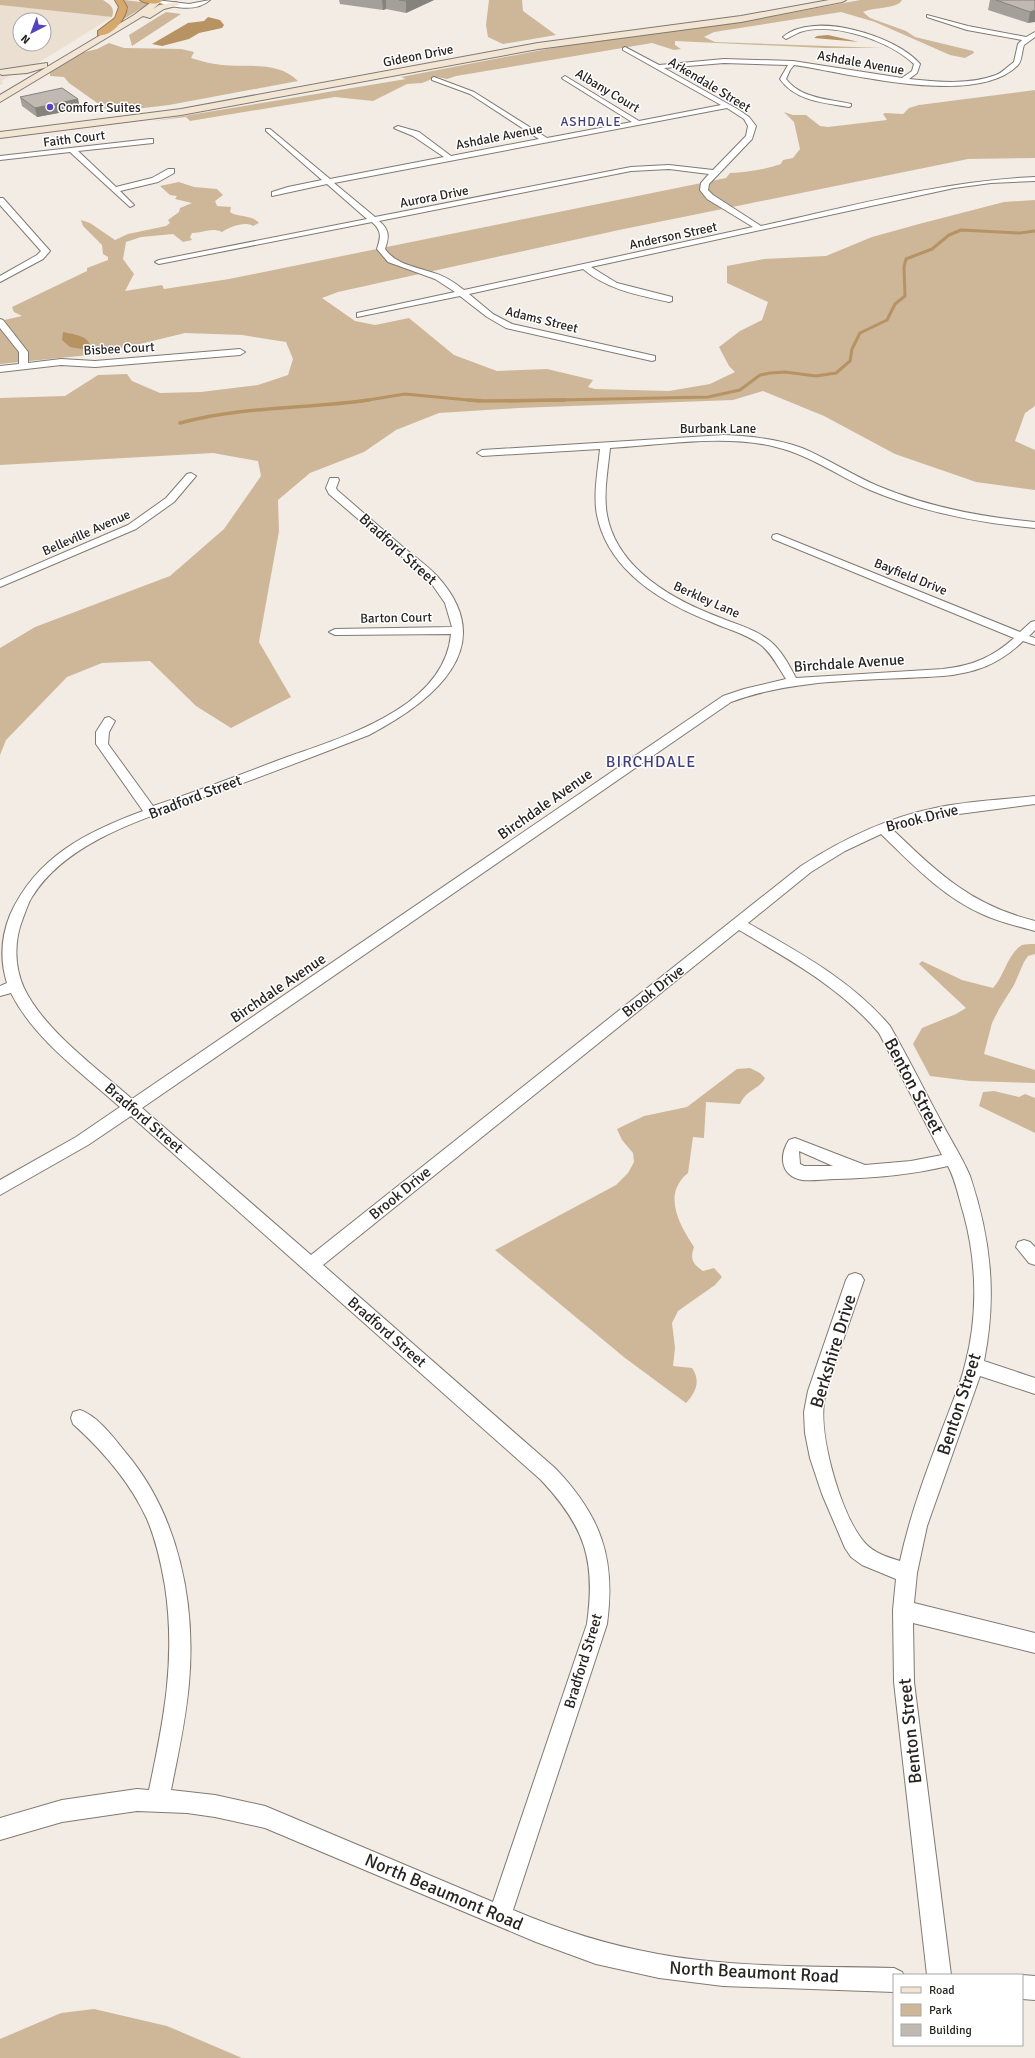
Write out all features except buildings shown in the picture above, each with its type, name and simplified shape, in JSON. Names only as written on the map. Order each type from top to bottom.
[{"type":"highway","points":[[99,37],[116,22],[121,15],[123,6],[119,0]]},
{"type":"highway","points":[[144,0],[159,1]]},
{"type":"main road","name":"Gideon Drive","points":[[0,135],[151,117],[532,42],[718,18],[820,0]]},
{"type":"main road","name":"Gideon Drive","points":[[0,130],[180,108],[538,46],[741,19],[842,0]]},
{"type":"main road","points":[[0,99],[45,65],[137,17],[159,1]]},
{"type":"main road","points":[[0,92],[30,77],[99,37],[125,28],[161,8],[176,5]]},
{"type":"main road","points":[[1,73],[20,71],[45,65]]},
{"type":"main road","points":[[1,73],[30,77]]},
{"type":"street","points":[[159,1],[204,2]]},
{"type":"street","points":[[159,1],[188,6],[204,2]]},
{"type":"street","points":[[929,16],[967,28],[1026,39],[1035,34]]},
{"type":"street","points":[[786,37],[800,30],[831,28],[850,30],[884,43],[907,54],[917,64],[915,72],[903,81]]},
{"type":"street","name":"Ashdale Avenue","points":[[658,67],[720,61],[793,63],[903,81],[951,84],[995,77],[1014,67],[1018,60],[1019,47],[1026,39]]},
{"type":"street","name":"Arkendale Street","points":[[625,49],[747,118],[752,130],[749,137],[704,186],[706,194],[761,229]]},
{"type":"street","points":[[793,63],[787,69],[783,79],[791,88],[814,98],[849,105]]},
{"type":"street","name":"Albany Court","points":[[565,78],[638,123]]},
{"type":"street","points":[[434,79],[472,93],[545,140]]},
{"type":"street","name":"Ashdale Avenue","points":[[275,194],[288,189],[327,181],[728,106]]},
{"type":"street","points":[[398,128],[416,134],[449,158]]},
{"type":"street","name":"Adams Street","points":[[268,130],[385,232],[381,249],[388,258],[442,279],[462,293],[493,319],[509,326],[652,358]]},
{"type":"street","name":"Faith Court","points":[[0,158],[150,141]]},
{"type":"street","points":[[72,150],[130,205]]},
{"type":"street","name":"Aurora Drive","points":[[159,262],[637,168],[669,167],[715,173]]},
{"type":"street","points":[[114,190],[155,180],[171,171]]},
{"type":"street","name":"Anderson Street","points":[[360,315],[954,186],[992,181],[1035,178]]},
{"type":"street","points":[[0,200],[46,251],[40,257],[0,279]]},
{"type":"street","points":[[586,266],[596,275],[613,284],[669,299]]},
{"type":"street","points":[[0,322],[22,352],[24,366]]},
{"type":"street","name":"Bisbee Court","points":[[0,369],[61,362],[95,364],[240,352]]},
{"type":"street","name":"Burbank Lane","points":[[482,453],[724,438],[758,440],[791,447],[849,477],[905,499],[965,515],[1035,525]]},
{"type":"street","name":"Berkley Lane","points":[[604,446],[602,514],[610,537],[620,555],[643,580],[662,594],[693,611],[742,630],[766,643],[774,651],[793,682]]},
{"type":"street","name":"Belleville Avenue","points":[[0,584],[132,528],[170,500],[191,476]]},
{"type":"street","name":"Bradford Street","points":[[334,480],[331,488],[333,492],[433,578],[443,590],[453,607],[458,630],[454,656],[441,677],[420,699],[383,724],[109,829],[84,842],[52,865],[34,883],[25,896],[16,914],[10,937],[10,964],[15,986],[24,1003],[36,1019],[82,1064],[563,1488],[578,1508],[588,1526],[597,1552],[601,1583],[601,1604],[597,1624],[500,1915]]},
{"type":"street","name":"Bayfield Drive","points":[[777,537],[1035,642]]},
{"type":"street","name":"Birchdale Avenue","points":[[0,1188],[82,1141],[727,699],[757,688],[793,682],[923,674],[965,669],[996,658],[1035,624]]},
{"type":"street","name":"Barton Court","points":[[335,632],[458,630]]},
{"type":"street","points":[[109,721],[102,730],[100,737],[102,744],[151,813]]},
{"type":"street","name":"Brook Drive","points":[[311,1265],[812,865],[855,839],[912,818],[956,808],[1035,800]]},
{"type":"street","points":[[883,828],[940,882],[956,895],[975,906],[1000,917],[1035,926]]},
{"type":"street","name":"Benton Street","points":[[738,923],[835,982],[857,998],[872,1013],[885,1030],[961,1175],[974,1217],[981,1254],[983,1292],[981,1331],[974,1366],[917,1526],[907,1573],[903,1610],[904,1682],[939,1974]]},
{"type":"street","points":[[0,991],[15,986]]},
{"type":"street","points":[[863,1171],[904,1169],[952,1159]]},
{"type":"street","name":"Berkshire Drive","points":[[855,1280],[813,1406],[814,1435],[817,1450],[848,1538],[866,1557],[875,1562],[907,1573]]},
{"type":"street","points":[[974,1366],[1035,1386]]},
{"type":"street","points":[[80,1418],[117,1455],[136,1480],[155,1515],[168,1554],[175,1588],[180,1634],[179,1682],[172,1733],[158,1800]]},
{"type":"street","points":[[903,1610],[1035,1643]]},
{"type":"street","name":"North Beaumont Road","points":[[0,1829],[40,1816],[62,1811],[136,1800],[158,1800],[215,1806],[265,1817],[536,1931],[596,1952],[659,1966],[723,1974],[893,1980]]},
{"type":"street","points":[[1023,1987],[1035,1988]]},
{"type":"shaded area","points":[[0,5],[112,17],[33,66],[20,68],[2,81],[3,84],[0,85]]},
{"type":"shaded area","points":[[208,17],[220,20],[224,25],[222,28],[199,33],[189,39],[162,46],[152,44],[188,23],[204,21]]},
{"type":"shaded area","points":[[828,35],[858,42],[814,38],[817,36]]},
{"type":"shaded area","points":[[63,332],[84,338],[89,343],[90,347],[87,350],[70,347],[62,340]]},
{"type":"green space","points":[[0,0],[103,0],[112,7],[113,14],[112,17],[0,5]]},
{"type":"green space","points":[[124,0],[150,3],[124,19],[128,7]]},
{"type":"green space","points":[[489,0],[522,0],[523,11],[556,35],[503,44],[488,37],[486,25]]},
{"type":"green space","points":[[860,0],[902,0],[896,5],[863,12],[870,18],[906,31],[915,37],[973,51],[974,53],[965,58],[950,55],[875,22],[841,12],[714,32],[704,37],[715,42],[883,48],[825,48],[675,41],[675,45],[681,49],[674,50],[652,43],[456,76],[447,79],[437,77],[422,83],[407,84],[373,101],[335,97],[190,121],[186,117],[153,121],[406,79],[401,77],[568,45],[758,19]]},
{"type":"green space","points":[[166,12],[181,14],[132,46],[129,35]]},
{"type":"green space","points":[[109,43],[124,48],[181,49],[194,52],[191,58],[212,64],[270,67],[290,74],[298,81],[169,105],[110,112],[69,83],[64,77],[50,76],[50,72],[81,53],[97,49]]},
{"type":"green space","points":[[1035,90],[1035,158],[968,159],[619,230],[338,292],[322,298],[355,321],[375,325],[409,318],[454,355],[497,371],[547,369],[593,380],[588,387],[595,389],[669,391],[710,384],[735,372],[729,366],[719,347],[740,331],[762,320],[768,302],[727,283],[727,266],[764,259],[826,256],[872,237],[919,224],[1004,202],[1035,200],[1035,406],[1025,413],[1015,441],[1035,450],[1035,490],[976,482],[895,454],[824,416],[763,391],[733,400],[518,408],[439,413],[396,430],[364,452],[310,473],[278,500],[279,531],[259,642],[291,697],[231,728],[196,706],[150,661],[102,663],[67,677],[6,740],[0,755],[0,648],[35,627],[170,576],[224,529],[261,476],[258,461],[213,453],[0,465],[0,398],[65,396],[98,375],[127,374],[132,381],[160,393],[201,392],[258,385],[288,375],[293,359],[286,342],[242,335],[185,333],[99,354],[0,364],[0,321],[22,316],[14,312],[12,307],[87,271],[87,268],[108,260],[108,257],[103,254],[102,245],[83,226],[81,220],[90,223],[115,240],[128,234],[166,226],[170,223],[168,220],[179,212],[180,208],[192,203],[175,199],[177,196],[170,195],[160,186],[179,182],[194,187],[217,189],[223,195],[215,201],[217,206],[231,207],[230,212],[252,218],[259,223],[253,226],[246,224],[238,225],[222,232],[211,230],[192,233],[190,237],[192,240],[183,242],[173,234],[141,237],[126,242],[123,259],[134,274],[125,291],[162,285],[164,289],[229,279],[726,178],[730,173],[774,166],[781,164],[783,160],[793,158],[800,149],[794,122],[784,112],[793,115],[806,115],[820,126],[828,127],[887,120],[883,114],[903,114],[909,108],[919,105]]},
{"type":"green space","points":[[1035,944],[1035,954],[1028,956],[1024,962],[1014,985],[992,1023],[984,1054],[1035,1070],[1035,1083],[970,1081],[930,1076],[913,1044],[922,1028],[956,1014],[966,1008],[919,964],[922,961],[962,980],[993,988],[1013,953],[1022,945]]},
{"type":"green space","points":[[750,1068],[760,1073],[765,1078],[760,1085],[746,1095],[740,1104],[706,1102],[704,1138],[693,1137],[688,1173],[680,1181],[676,1190],[676,1209],[683,1229],[694,1247],[692,1258],[694,1263],[703,1271],[714,1268],[722,1277],[715,1285],[678,1311],[672,1323],[675,1348],[673,1366],[692,1368],[697,1382],[695,1391],[686,1403],[625,1358],[495,1250],[616,1185],[628,1173],[634,1162],[633,1153],[622,1140],[617,1129],[644,1116],[687,1107],[737,1069]]},
{"type":"green space","points":[[994,1091],[1019,1097],[1025,1094],[1035,1098],[1035,1133],[979,1106],[983,1092]]},
{"type":"green space","points":[[94,2009],[167,2026],[242,2058],[0,2058],[0,2039],[61,2013]]},
{"type":"waterway","points":[[549,400],[708,397],[740,390],[760,375],[770,373],[785,372],[816,376],[836,373],[850,361],[852,349],[860,333],[887,320],[895,304],[905,296],[904,267],[906,259],[932,249],[949,235],[961,230],[1020,233],[1035,231]]},
{"type":"waterway","points":[[365,400],[405,394],[469,400]]},
{"type":"waterway","points":[[180,423],[250,411],[365,400]]},
{"type":"waterway","points":[[469,400],[549,400]]},
{"type":"waterway","points":[[469,400],[479,401]]},
{"type":"waterway","points":[[509,401],[549,400]]},
{"type":"waterway","points":[[549,400],[565,400]]},
{"type":"place","name":"Comfort Suites","points":[[50,107]]},
{"type":"district","name":"ASHDALE","points":[[591,121]]},
{"type":"district","name":"BIRCHDALE","points":[[651,761]]}]
